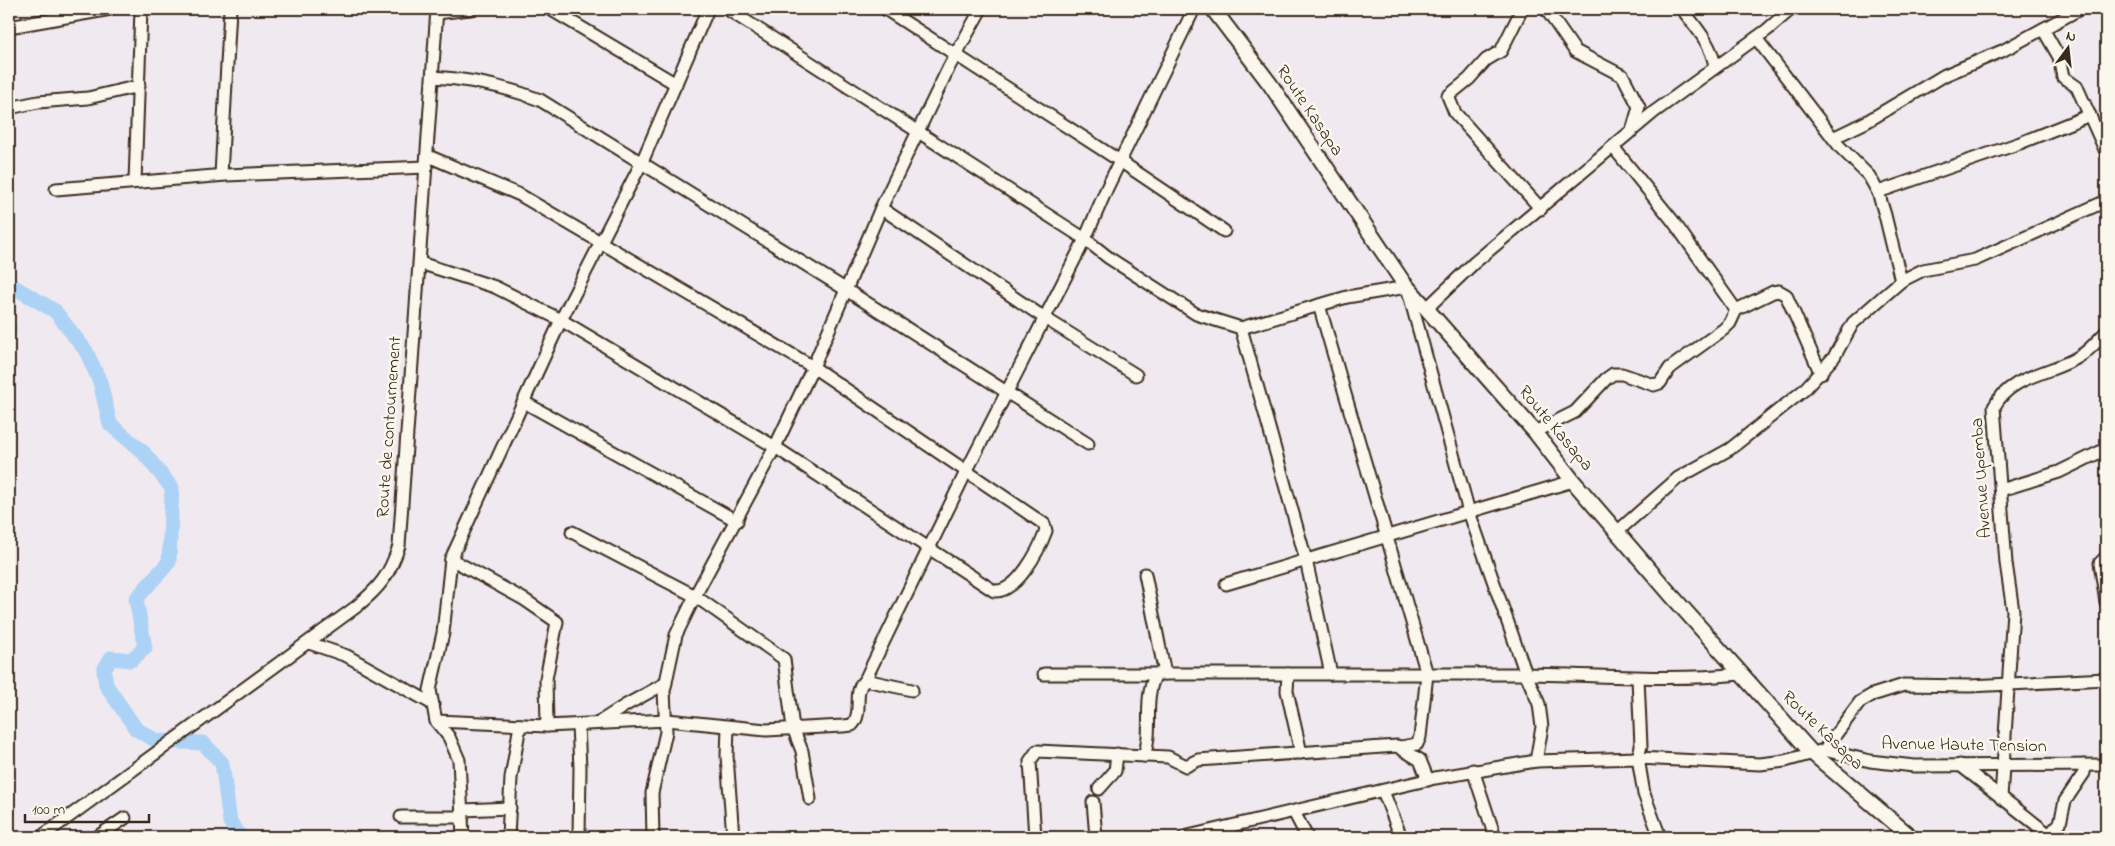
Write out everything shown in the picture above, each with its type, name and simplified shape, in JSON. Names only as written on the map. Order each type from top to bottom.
[{"type":"main road","name":"Route Kasapa","points":[[1219,11],[1407,287],[1535,432],[1573,481],[1740,674],[1817,751],[1911,837]]},
{"type":"street","points":[[9,27],[63,13],[111,9]]},
{"type":"street","points":[[136,182],[141,9]]},
{"type":"street","points":[[221,175],[230,9]]},
{"type":"street","points":[[437,11],[470,9]]},
{"type":"street","points":[[550,9],[676,84]]},
{"type":"street","points":[[464,837],[460,770],[456,750],[436,721],[430,690],[443,632],[451,559],[561,320],[642,162],[708,9]]},
{"type":"street","points":[[727,9],[1085,239],[1109,258],[1196,314],[1241,328],[1347,298],[1407,287],[1469,512],[1542,715],[1536,761]]},
{"type":"street","points":[[885,9],[1120,161],[1224,231]]},
{"type":"street","points":[[653,837],[652,793],[662,758],[667,720],[664,691],[676,635],[775,447],[813,367],[881,208],[956,54],[981,9]]},
{"type":"street","points":[[436,721],[547,726],[667,720],[766,730],[852,725],[858,718],[860,688],[866,680],[1043,317],[1085,239],[1193,9]]},
{"type":"street","points":[[1522,9],[1501,51],[1486,60],[1469,79],[1448,96],[1455,113],[1540,209]]},
{"type":"street","points":[[1546,9],[1575,51],[1617,73],[1626,81],[1639,107],[1631,133]]},
{"type":"street","points":[[1682,9],[1705,40],[1714,56],[1715,67]]},
{"type":"street","points":[[1426,309],[1474,263],[1654,112],[1756,38],[1791,9]]},
{"type":"street","points":[[1833,138],[1866,122],[1944,75],[1967,67],[2043,30],[2080,9]]},
{"type":"street","name":"Route de contournement","points":[[41,837],[308,643],[378,589],[391,571],[399,546],[437,11]]},
{"type":"street","points":[[2043,30],[2059,57],[2063,77],[2077,87],[2106,152]]},
{"type":"street","points":[[1756,38],[1833,138],[1869,176],[1878,192],[1901,281]]},
{"type":"street","points":[[433,77],[459,78],[513,90],[540,100],[845,289],[1088,444]]},
{"type":"street","points":[[9,108],[38,102],[88,98],[138,86]]},
{"type":"street","points":[[1878,192],[2020,143],[2090,114]]},
{"type":"street","points":[[1614,147],[1673,220],[1736,310]]},
{"type":"street","points":[[56,189],[221,175],[427,161],[520,195],[813,367],[1044,524],[1046,532],[1041,545],[1019,578],[1008,588],[1000,591],[994,590],[775,447],[561,320],[495,287],[420,263]]},
{"type":"street","points":[[1618,531],[1678,478],[1730,449],[1804,390],[1821,374],[1853,323],[1901,281],[1923,270],[1975,260],[2106,201]]},
{"type":"street","points":[[881,208],[1043,317],[1136,375]]},
{"type":"street","points":[[1535,432],[1575,412],[1613,374],[1622,374],[1654,386],[1660,383],[1670,368],[1730,323],[1736,310],[1773,292],[1779,291],[1786,295],[1821,374]]},
{"type":"street","points":[[1035,837],[1030,761],[1036,751],[1065,751],[1170,758],[1186,766],[1198,760],[1401,747],[1417,744],[1420,737],[1427,674],[1319,305]]},
{"type":"street","points":[[1241,328],[1306,560],[1331,674]]},
{"type":"street","name":"Avenue Upemba","points":[[2001,798],[2013,611],[1994,407],[1999,398],[2012,387],[2034,375],[2079,357],[2106,332]]},
{"type":"street","points":[[524,402],[736,521]]},
{"type":"street","points":[[2001,490],[2059,472],[2106,449]]},
{"type":"street","points":[[1226,584],[1573,481]]},
{"type":"street","points":[[572,532],[695,596],[784,659],[793,728],[800,745],[810,799]]},
{"type":"street","points":[[2106,558],[2100,563],[2106,602]]},
{"type":"street","points":[[451,559],[525,600],[557,622],[546,678],[547,726]]},
{"type":"street","points":[[1144,756],[1149,735],[1148,692],[1161,674],[1145,574]]},
{"type":"street","points":[[308,643],[347,656],[431,703]]},
{"type":"street","points":[[1044,674],[1526,674],[1704,678],[1740,674]]},
{"type":"street","points":[[1288,674],[1287,691],[1301,753]]},
{"type":"street","points":[[1638,678],[1641,746],[1638,758],[1644,794],[1660,837]]},
{"type":"street","points":[[1184,837],[1207,835],[1294,812],[1473,770],[1536,761],[1638,758],[1760,764],[1785,762],[1817,751],[1860,702],[1872,695],[1904,685],[1970,686],[2106,679]]},
{"type":"street","points":[[866,680],[912,690]]},
{"type":"street","points":[[600,722],[634,700],[666,683]]},
{"type":"street","points":[[508,837],[511,778],[520,725]]},
{"type":"street","points":[[578,725],[580,768],[579,837]]},
{"type":"street","points":[[728,727],[727,756],[733,837]]},
{"type":"street","points":[[1401,747],[1423,763],[1428,780]]},
{"type":"street","name":"Avenue Haute Tension","points":[[1817,751],[1884,764],[2106,765]]},
{"type":"street","points":[[1100,789],[1115,771],[1116,754]]},
{"type":"street","points":[[1960,765],[2050,836],[2060,823],[2065,801],[2081,781],[2084,774],[2084,765]]},
{"type":"street","points":[[1473,770],[1495,837]]},
{"type":"street","points":[[1383,791],[1401,837]]},
{"type":"street","points":[[1093,802],[1096,837]]},
{"type":"street","points":[[401,817],[463,814],[510,808]]},
{"type":"street","points":[[1294,812],[1306,837]]},
{"type":"street","points":[[97,837],[125,818]]},
{"type":"waterway","points":[[9,284],[55,311],[86,351],[100,382],[110,424],[143,452],[172,488],[169,562],[136,599],[145,648],[131,660],[111,658],[104,670],[106,685],[136,729],[157,741],[203,743],[222,763],[230,822],[241,837]]},
{"type":"waterway","points":[[230,837],[234,826]]}]
